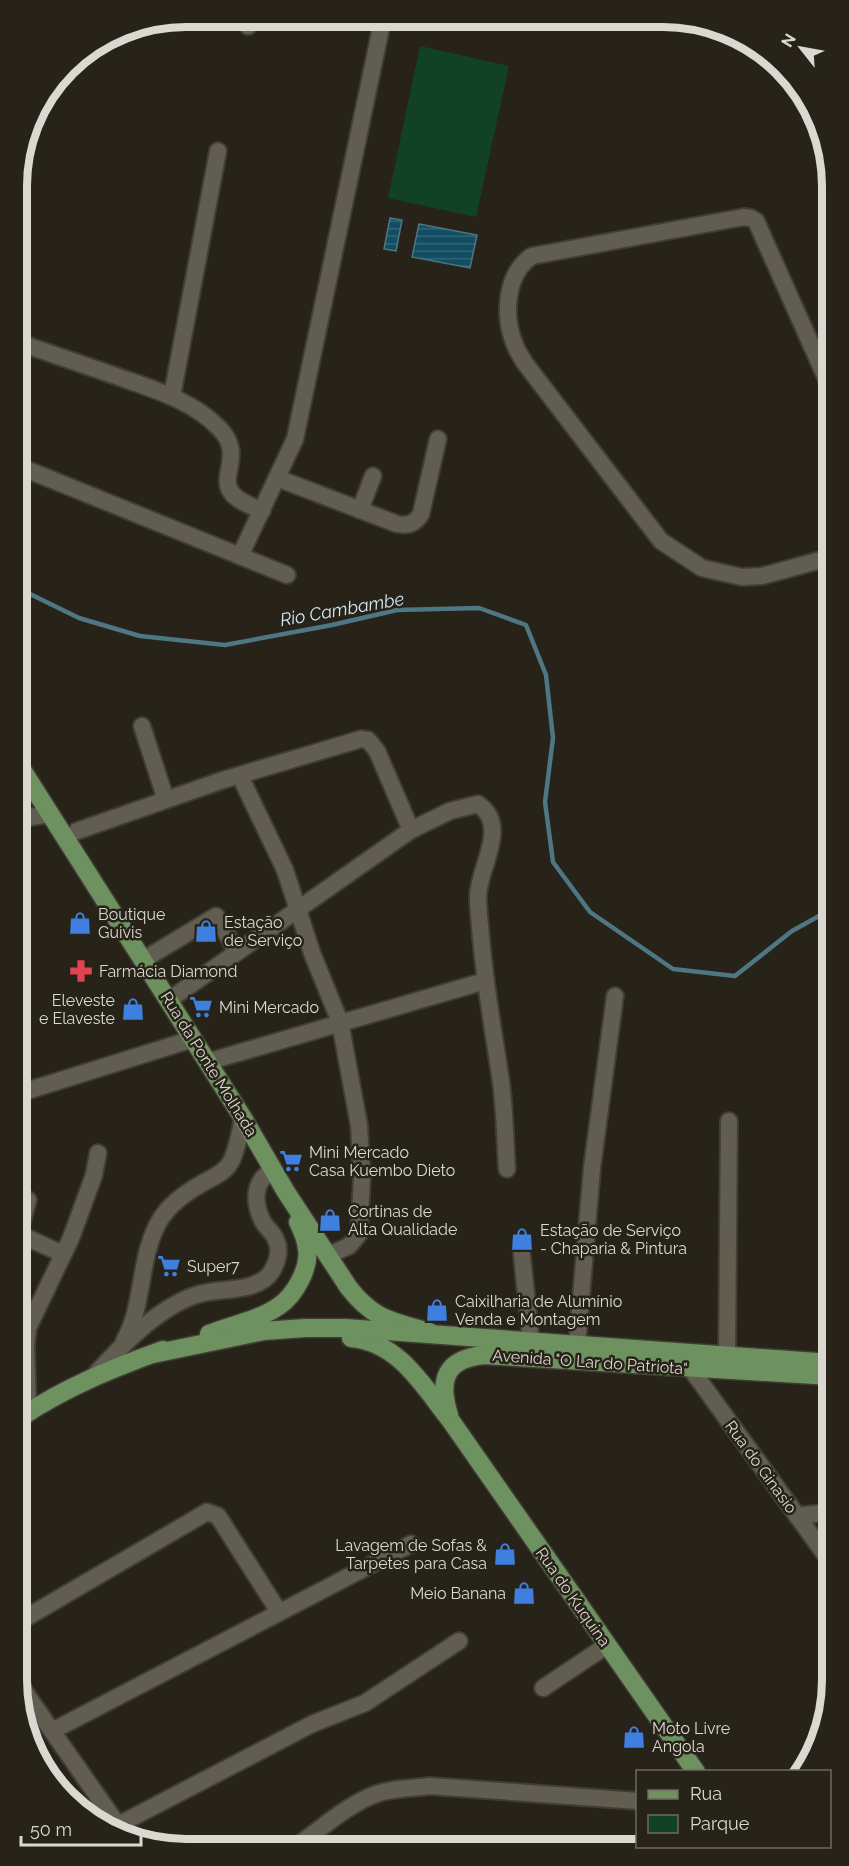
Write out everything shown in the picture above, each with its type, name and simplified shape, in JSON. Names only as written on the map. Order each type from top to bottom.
[{"type":"main road","name":"Rua da Ponte Molhada","points":[[27,778],[243,1118],[286,1192]]},
{"type":"main road","name":"Avenida \"O Lar do Patriota\"","points":[[27,1414],[123,1363],[267,1313],[281,1305],[302,1276],[308,1250],[286,1192]]},
{"type":"main road","points":[[286,1192],[359,1301],[377,1316],[429,1332]]},
{"type":"main road","name":"Avenida \"O Lar do Patriota\"","points":[[153,1354],[264,1331],[345,1328],[429,1332],[531,1342],[822,1362]]},
{"type":"main road","name":"Avenida \"O Lar do Patriota\"","points":[[264,1331],[368,1340],[381,1345],[404,1363],[451,1421]]},
{"type":"main road","name":"Avenida \"O Lar do Patriota\"","points":[[451,1421],[443,1392],[446,1376],[455,1364],[474,1356],[822,1376]]},
{"type":"main road","name":"Rua do Kuquina","points":[[451,1421],[695,1770]]},
{"type":"street","points":[[240,556],[295,439],[381,27]]},
{"type":"street","points":[[172,396],[218,151]]},
{"type":"street","points":[[822,369],[756,221],[751,218],[744,217],[532,256],[522,263],[514,277],[508,297],[514,344],[519,353],[661,541],[702,568],[742,577],[762,576],[822,560]]},
{"type":"street","points":[[27,345],[172,396],[204,416],[229,440],[232,452],[229,490],[235,497],[262,511]]},
{"type":"street","points":[[277,478],[405,526],[417,521],[421,514],[438,439]]},
{"type":"street","points":[[27,470],[287,575]]},
{"type":"street","points":[[360,510],[373,476]]},
{"type":"street","points":[[142,726],[166,800]]},
{"type":"street","points":[[77,831],[240,776],[362,739],[368,740],[377,751],[411,830]]},
{"type":"street","points":[[240,776],[285,870],[312,953],[340,1022],[359,1125],[362,1178],[359,1234],[349,1246],[329,1255]]},
{"type":"street","points":[[169,1000],[411,830],[465,806],[478,804],[488,810],[494,823],[492,841],[480,880],[478,897],[485,981],[502,1086],[507,1169]]},
{"type":"street","points":[[27,818],[50,814]]},
{"type":"street","points":[[143,960],[216,916],[237,952]]},
{"type":"street","points":[[207,1062],[485,981]]},
{"type":"street","points":[[577,1345],[592,1168],[615,996]]},
{"type":"street","points":[[27,1091],[193,1040]]},
{"type":"street","points":[[93,1377],[122,1344],[132,1327],[148,1242],[162,1217],[178,1200],[217,1176],[230,1165],[243,1118]]},
{"type":"street","points":[[727,1356],[729,1121]]},
{"type":"street","points":[[27,1336],[28,1328],[71,1238],[88,1192],[98,1153]]},
{"type":"street","points":[[122,1344],[178,1302],[209,1291],[248,1288],[271,1273],[278,1256],[277,1241],[262,1221],[257,1200],[257,1187],[261,1180],[273,1170]]},
{"type":"street","points":[[27,1238],[63,1254]]},
{"type":"street","points":[[522,1246],[531,1342]]},
{"type":"street","name":"Rua do Ginasio","points":[[691,1369],[822,1550]]},
{"type":"street","points":[[27,1617],[207,1512],[218,1516],[279,1612]]},
{"type":"street","points":[[797,1516],[822,1513]]},
{"type":"street","points":[[52,1731],[411,1544]]},
{"type":"street","points":[[123,1826],[312,1724],[364,1702],[459,1641]]},
{"type":"street","points":[[543,1689],[606,1646]]},
{"type":"street","points":[[28,1700],[117,1823]]},
{"type":"street","points":[[307,1839],[358,1803],[380,1793],[430,1785],[636,1801]]},
{"type":"green space","points":[[420,46],[509,66],[476,217],[388,198]]},
{"type":"water","points":[[390,218],[402,220],[396,251],[384,249]]},
{"type":"water","points":[[419,224],[477,235],[470,268],[412,257]]},
{"type":"waterway","name":"Rio Cambambe","points":[[27,593],[79,618],[140,636],[225,645],[397,610],[479,608],[526,625],[546,675],[553,738],[545,802],[553,862],[590,912],[673,969],[735,976],[792,931],[822,914]]},
{"type":"place","name":"Boutique Guivis","points":[[80,923]]},
{"type":"place","name":"Estação de Serviço","points":[[206,931]]},
{"type":"place","name":"Farmácia Diamond","points":[[81,971]]},
{"type":"place","name":"Mini Mercado","points":[[201,1007]]},
{"type":"place","name":"Eleveste e Elaveste","points":[[133,1009]]},
{"type":"place","name":"Mini Mercado Casa Kuembo Dieto","points":[[291,1161]]},
{"type":"place","name":"Cortinas de Alta Qualidade","points":[[330,1220]]},
{"type":"place","name":"Estação de Serviço - Chaparia & Pintura","points":[[522,1239]]},
{"type":"place","name":"Super7","points":[[169,1266]]},
{"type":"place","name":"Caixilharia de Alumínio Venda e Montagem","points":[[437,1310]]},
{"type":"place","name":"Lavagem de Sofas & Tarpetes para Casa","points":[[505,1554]]},
{"type":"place","name":"Meio Banana","points":[[524,1593]]},
{"type":"place","name":"Moto Livre Angola","points":[[634,1737]]}]
